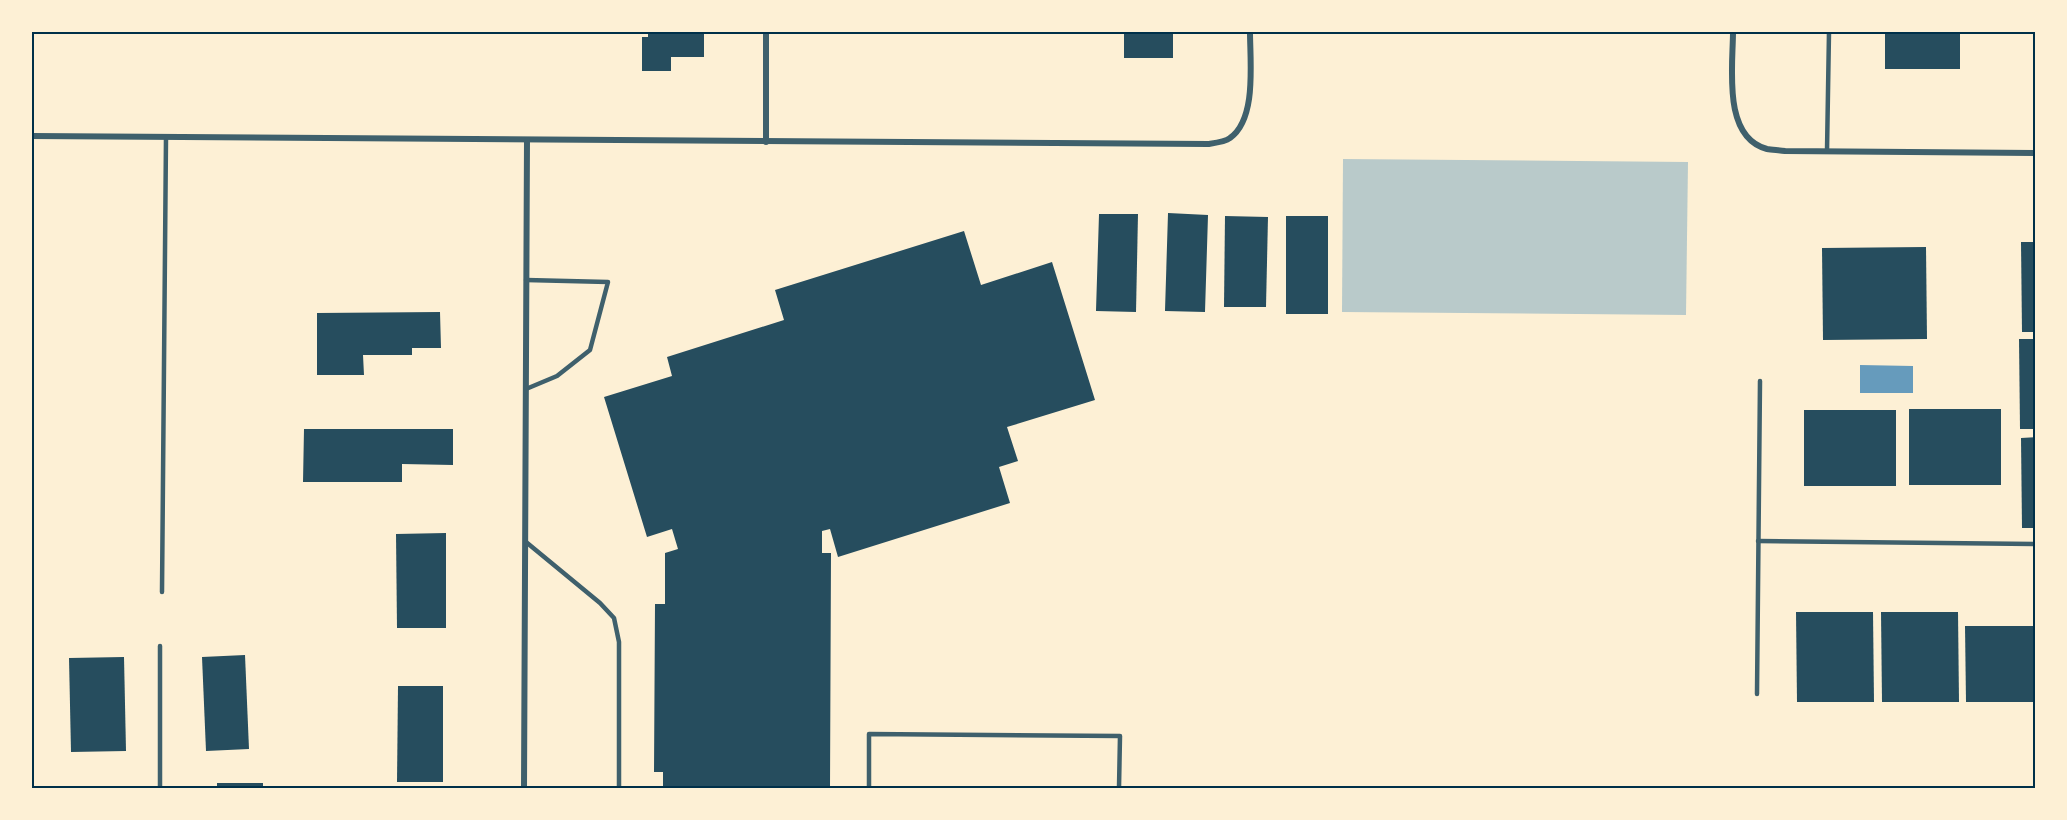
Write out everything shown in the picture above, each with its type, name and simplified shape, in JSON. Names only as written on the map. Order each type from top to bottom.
[{"type":"street","points":[[766,32],[766,142]]},
{"type":"street","points":[[32,136],[1190,146],[1228,140],[1241,129],[1250,88],[1250,32]]},
{"type":"street","points":[[1733,32],[1733,92],[1738,121],[1742,132],[1753,142],[1766,149],[2036,153]]},
{"type":"street","points":[[525,789],[526,140]]},
{"type":"lane","points":[[1827,151],[1829,32]]},
{"type":"lane","points":[[162,592],[166,137]]},
{"type":"lane","points":[[526,280],[608,282],[590,350],[557,376],[526,388]]},
{"type":"lane","points":[[1757,694],[1760,381]]},
{"type":"lane","points":[[1758,541],[2036,544]]},
{"type":"lane","points":[[525,542],[600,603],[614,618],[619,642],[619,789]]},
{"type":"lane","points":[[160,646],[160,789]]},
{"type":"lane","points":[[869,789],[869,734],[1119,736],[1119,789]]},
{"type":"shaded area","points":[[1343,159],[1688,162],[1686,315],[1342,312]]},
{"type":"water","points":[[1860,365],[1913,366],[1913,393],[1860,393]]},
{"type":"building","points":[[648,32],[704,32],[704,57],[671,57],[671,71],[642,71],[642,37],[648,37]]},
{"type":"building","points":[[1124,32],[1173,32],[1173,58],[1124,58]]},
{"type":"building","points":[[1885,32],[1960,32],[1960,69],[1885,69]]},
{"type":"building","points":[[2033,32],[2036,32],[2036,69],[2033,69]]},
{"type":"building","points":[[1168,213],[1208,215],[1205,312],[1165,311]]},
{"type":"building","points":[[1099,214],[1138,214],[1136,312],[1096,311]]},
{"type":"building","points":[[1225,216],[1268,217],[1266,307],[1224,307]]},
{"type":"building","points":[[1286,216],[1328,216],[1328,314],[1286,314]]},
{"type":"building","points":[[964,231],[981,285],[1052,262],[1095,400],[1007,427],[1018,461],[999,467],[1010,503],[838,557],[830,529],[822,531],[822,553],[831,553],[830,788],[663,788],[663,772],[654,772],[655,604],[665,604],[665,553],[678,549],[672,529],[647,537],[604,397],[672,376],[667,357],[784,320],[775,290]]},
{"type":"building","points":[[2021,242],[2036,242],[2036,332],[2022,332]]},
{"type":"building","points":[[1926,247],[1927,339],[1823,340],[1822,248]]},
{"type":"building","points":[[440,312],[441,348],[412,348],[412,355],[363,355],[364,375],[317,375],[317,313]]},
{"type":"building","points":[[2019,339],[2036,339],[2036,429],[2020,429]]},
{"type":"building","points":[[1909,409],[2001,409],[2001,485],[1909,485]]},
{"type":"building","points":[[1804,410],[1896,410],[1896,486],[1804,486]]},
{"type":"building","points":[[304,429],[453,429],[453,465],[402,464],[402,482],[303,482]]},
{"type":"building","points":[[2036,437],[2036,528],[2022,528],[2021,438]]},
{"type":"building","points":[[446,533],[446,628],[397,628],[396,534]]},
{"type":"building","points":[[1796,612],[1873,612],[1874,702],[1797,702]]},
{"type":"building","points":[[1881,612],[1958,612],[1959,702],[1882,702]]},
{"type":"building","points":[[1965,626],[2036,626],[2036,702],[1966,702]]},
{"type":"building","points":[[245,655],[249,749],[206,751],[202,657]]},
{"type":"building","points":[[124,657],[126,751],[71,752],[69,658]]},
{"type":"building","points":[[398,686],[443,686],[443,782],[397,782]]},
{"type":"building","points":[[217,783],[263,783],[263,788],[217,788]]}]
